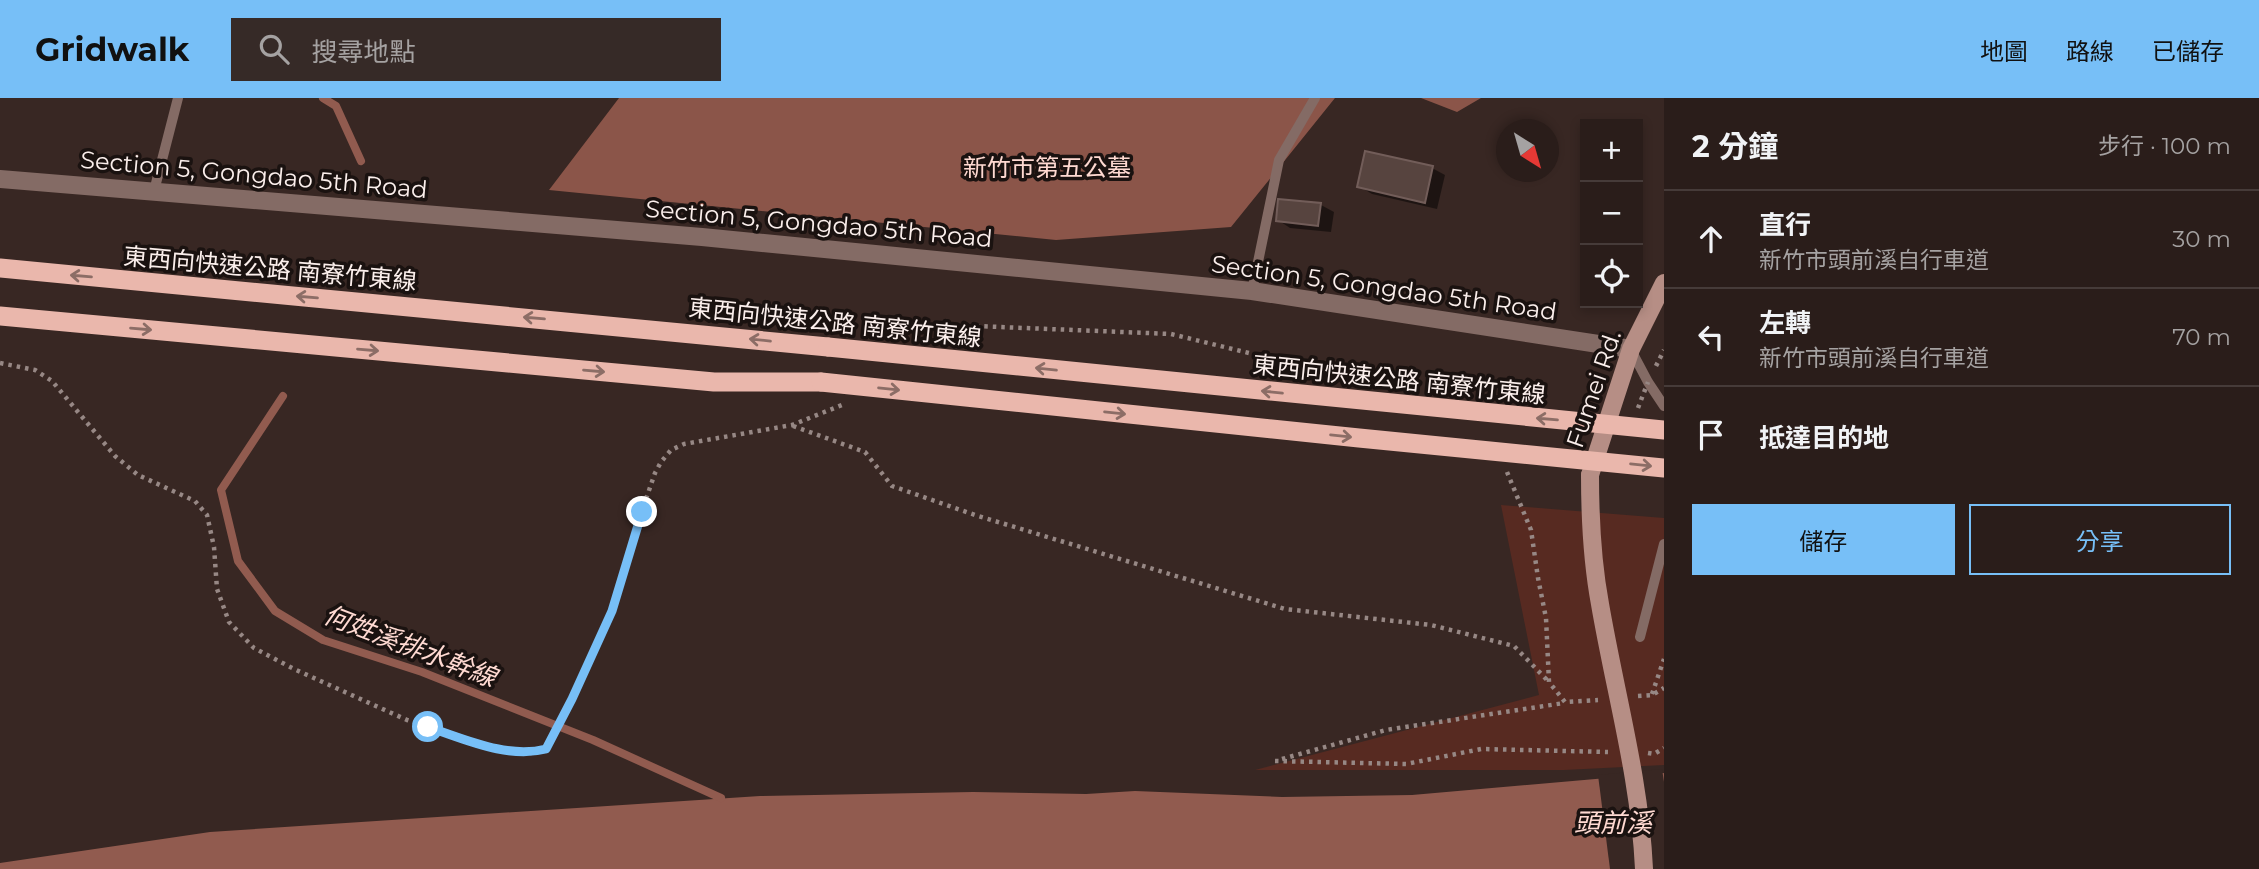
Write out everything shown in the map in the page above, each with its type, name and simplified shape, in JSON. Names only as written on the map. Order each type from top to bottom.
[{"type":"highway","name":"東西向快速公路 南寮竹東線","points":[[0,268],[1664,430]]},
{"type":"highway","points":[[0,316],[714,382],[821,382],[1664,468]]},
{"type":"main road","name":"Fumei Rd.","points":[[1644,869],[1627,740],[1599,603],[1592,542],[1590,475],[1630,349],[1664,283]]},
{"type":"street","name":"Section 5, Gongdao 5th Road","points":[[0,179],[702,237],[1252,291],[1630,349]]},
{"type":"lane","points":[[154,191],[178,98]]},
{"type":"lane","points":[[1252,291],[1279,160],[1315,98]]},
{"type":"lane","points":[[1630,349],[1664,406]]},
{"type":"lane","points":[[1640,637],[1664,544]]},
{"type":"path","points":[[933,340],[956,330],[976,326],[1171,334],[1338,374]]},
{"type":"path","points":[[0,363],[35,369],[52,381],[115,456],[138,475],[195,501],[207,516],[214,547],[217,589],[229,622],[254,648],[407,720],[492,747],[531,753],[546,749],[612,611],[635,531],[660,462],[671,450],[684,444],[792,425],[837,408],[848,401]]},
{"type":"path","points":[[1634,419],[1648,382]]},
{"type":"path","points":[[792,425],[865,452],[892,486],[975,515],[1285,609],[1431,625],[1514,646],[1565,702]]},
{"type":"path","points":[[1505,468],[1531,530],[1546,618],[1549,682]]},
{"type":"path","points":[[1652,695],[1664,659]]},
{"type":"path","points":[[1627,697],[1652,695],[1664,688]]},
{"type":"path","points":[[1602,699],[1565,702],[1386,730],[1275,761],[1406,764],[1481,749],[1613,752]]},
{"type":"path","points":[[1647,765],[1642,752],[1654,754],[1664,748]]},
{"type":"shaded area","points":[[1501,505],[1664,518],[1664,765],[1564,770],[1255,770],[1539,695]]},
{"type":"green space","name":"新竹市第五公墓","points":[[619,98],[1335,98],[1231,227],[1056,240],[549,190]]},
{"type":"green space","points":[[1421,98],[1481,98],[1457,112]]},
{"type":"water","name":"頭前溪","points":[[1664,773],[1664,869],[0,869],[0,863],[210,832],[760,796],[973,792],[1086,794],[1135,791],[1282,797],[1412,795]]},
{"type":"pier","points":[[1662,769],[1664,869],[1610,869],[1598,775]]},
{"type":"building","points":[[1365,151],[1433,166],[1425,203],[1357,187]]},
{"type":"building","points":[[1278,199],[1321,203],[1318,226],[1276,221]]},
{"type":"waterway","name":"何姓溪排水幹線","points":[[323,98],[336,106],[361,161]]},
{"type":"waterway","name":"何姓溪排水幹線","points":[[283,396],[221,490],[238,561],[275,611],[323,640],[422,672],[593,740],[721,798]]},
{"type":"route","points":[[428,727],[492,747],[531,753],[546,749],[612,611],[642,512]]}]
